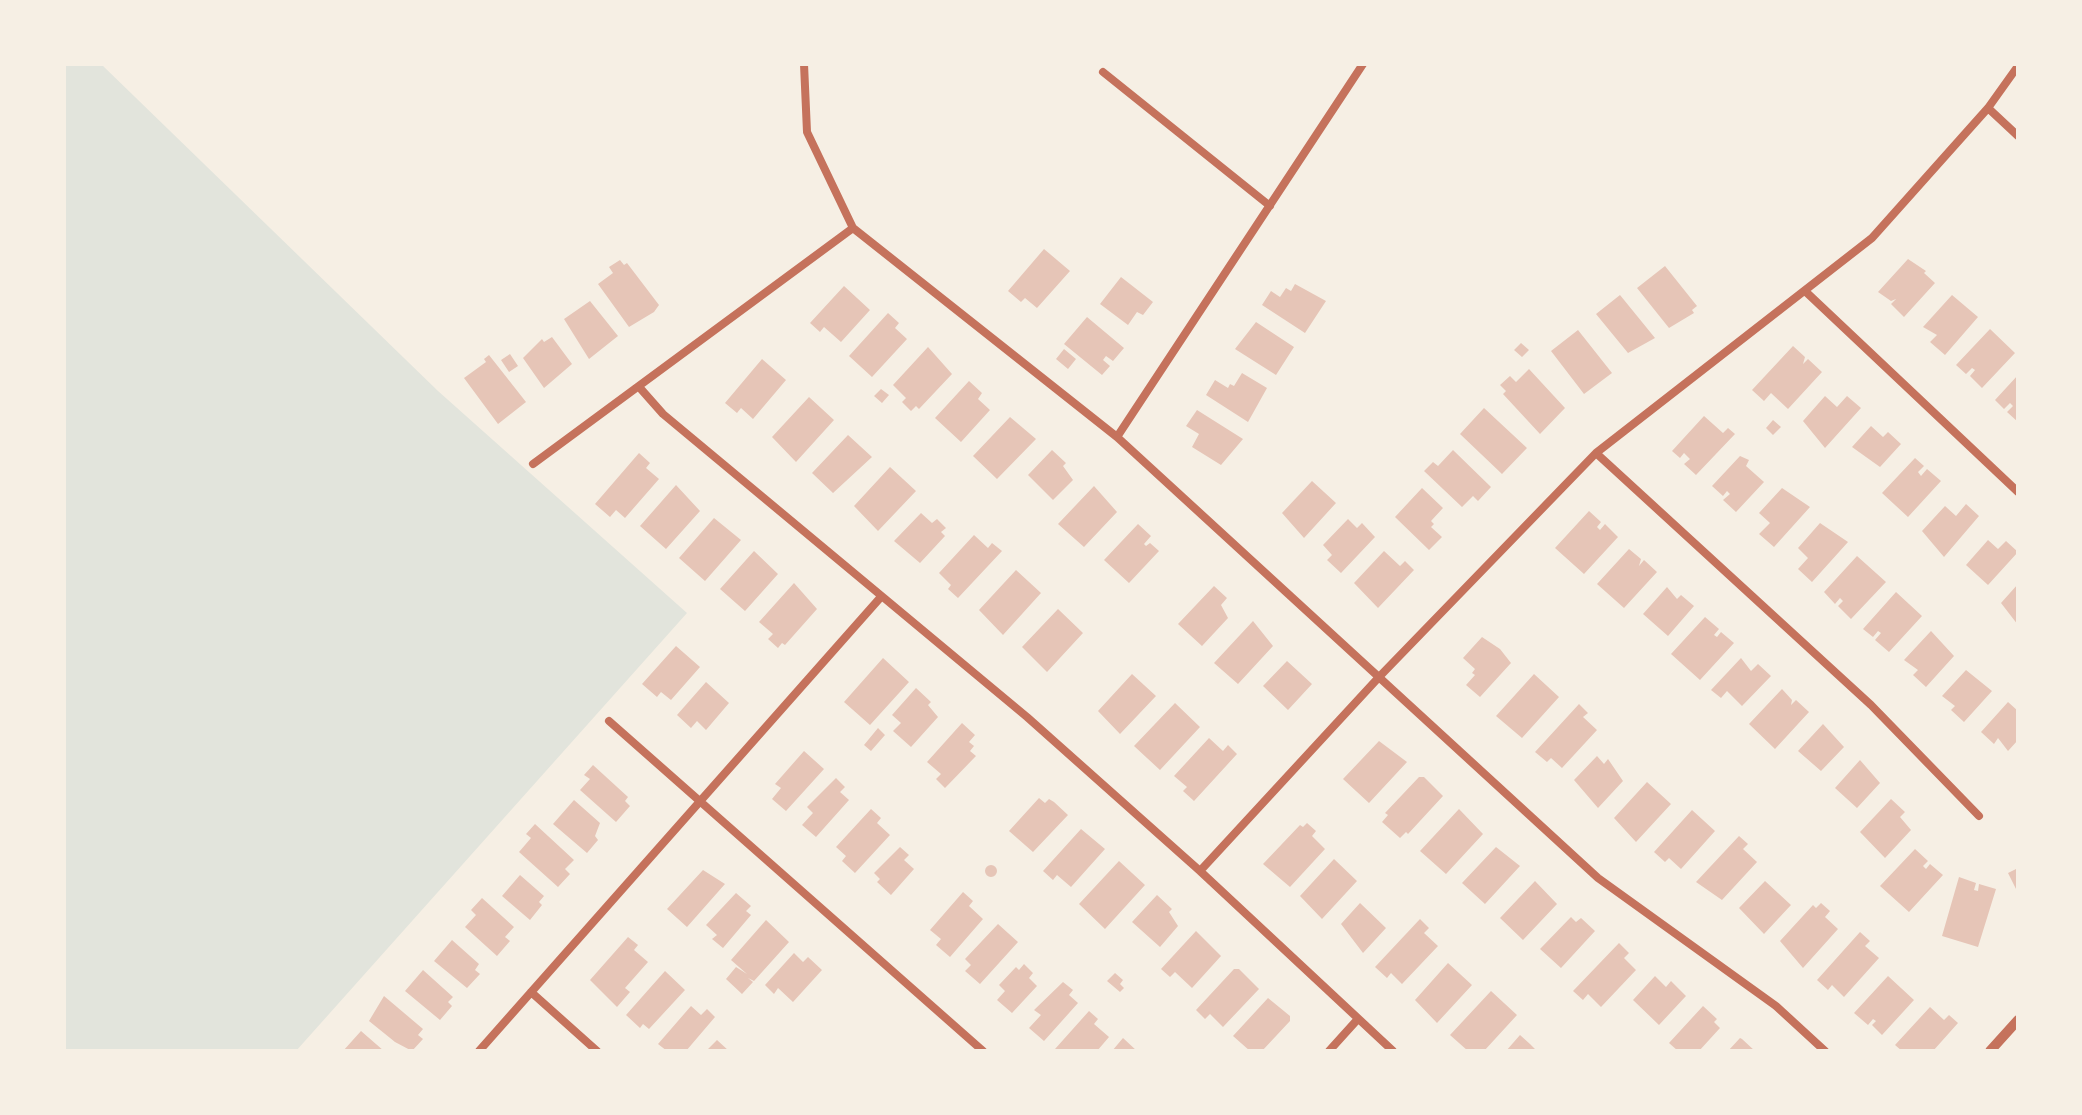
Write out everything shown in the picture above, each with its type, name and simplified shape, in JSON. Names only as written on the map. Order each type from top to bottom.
[{"type":"street","points":[[804,64],[807,132],[853,228],[1117,437],[1598,878],[1776,1006],[1825,1051]]},
{"type":"street","points":[[1117,437],[1363,64]]},
{"type":"street","points":[[1200,871],[1380,676],[1596,453],[1872,238],[1988,108],[2018,66]]},
{"type":"street","points":[[1103,72],[1270,206]]},
{"type":"street","points":[[1988,108],[2018,136]]},
{"type":"street","points":[[533,464],[853,228]]},
{"type":"street","points":[[1805,291],[2018,492]]},
{"type":"street","points":[[640,388],[663,414],[880,598],[1027,717],[1200,871],[1393,1051]]},
{"type":"street","points":[[1596,453],[1871,705],[1979,816]]},
{"type":"street","points":[[479,1051],[880,598]]},
{"type":"street","points":[[609,721],[983,1051]]},
{"type":"street","points":[[531,992],[597,1051]]},
{"type":"street","points":[[1329,1051],[1357,1020]]},
{"type":"street","points":[[1990,1051],[2018,1020]]},
{"type":"shaded area","points":[[64,64],[101,64],[438,391],[687,613],[296,1051],[64,1051]]},
{"type":"building","points":[[1044,249],[1070,271],[1037,308],[1025,298],[1021,302],[1008,291]]},
{"type":"building","points":[[1908,259],[1926,271],[1924,273],[1935,283],[1904,317],[1891,304],[1896,299],[1891,301],[1878,292]]},
{"type":"building","points":[[620,260],[624,265],[627,263],[659,305],[654,312],[629,327],[598,284],[613,273],[609,267]]},
{"type":"building","points":[[1665,266],[1697,306],[1692,310],[1694,313],[1669,328],[1637,288]]},
{"type":"building","points":[[1121,277],[1153,302],[1143,315],[1137,312],[1128,325],[1100,304]]},
{"type":"building","points":[[1295,284],[1326,301],[1305,333],[1262,305],[1271,291],[1280,297],[1286,288],[1291,291]]},
{"type":"building","points":[[844,286],[870,310],[841,342],[824,327],[820,332],[810,323]]},
{"type":"building","points":[[1620,295],[1655,338],[1628,353],[1596,314]]},
{"type":"building","points":[[1952,295],[1978,317],[1945,355],[1930,342],[1937,335],[1923,327]]},
{"type":"building","points":[[590,301],[618,336],[589,359],[564,319]]},
{"type":"building","points":[[888,313],[899,323],[895,328],[907,339],[872,377],[849,356]]},
{"type":"building","points":[[1087,317],[1124,348],[1113,361],[1106,356],[1103,360],[1110,366],[1102,375],[1064,344]]},
{"type":"building","points":[[1256,322],[1294,347],[1276,375],[1235,349]]},
{"type":"building","points":[[1990,329],[2015,353],[1982,388],[1970,376],[1975,370],[1972,368],[1966,374],[1956,365]]},
{"type":"building","points":[[1578,330],[1612,373],[1584,394],[1551,351]]},
{"type":"building","points":[[552,337],[572,364],[544,388],[523,358],[542,339],[544,342]]},
{"type":"building","points":[[1521,343],[1529,350],[1522,357],[1514,350]]},
{"type":"building","points":[[1793,346],[1805,357],[1803,364],[1808,359],[1822,372],[1788,409],[1771,393],[1764,401],[1752,390]]},
{"type":"building","points":[[928,347],[952,374],[919,409],[916,406],[911,411],[902,402],[906,398],[893,385]]},
{"type":"building","points":[[1064,349],[1076,359],[1068,369],[1056,359]]},
{"type":"building","points":[[510,354],[518,366],[509,372],[501,360]]},
{"type":"building","points":[[489,355],[526,402],[498,424],[464,378],[486,362],[484,359]]},
{"type":"building","points":[[762,359],[786,380],[753,419],[741,408],[737,413],[725,403]]},
{"type":"building","points":[[1529,369],[1565,408],[1540,434],[1503,394],[1506,391],[1500,385],[1510,376],[1516,382]]},
{"type":"building","points":[[1242,373],[1267,388],[1248,422],[1206,395],[1215,380],[1228,388],[1230,384],[1234,386]]},
{"type":"building","points":[[2018,375],[2018,422],[2007,412],[2013,406],[2010,403],[2004,409],[1995,400]]},
{"type":"building","points":[[969,381],[982,393],[978,399],[990,410],[961,442],[935,418]]},
{"type":"building","points":[[881,389],[889,395],[882,403],[874,396]]},
{"type":"building","points":[[1825,396],[1837,407],[1847,396],[1861,408],[1825,448],[1803,421]]},
{"type":"building","points":[[809,397],[834,420],[796,462],[772,437]]},
{"type":"building","points":[[1484,408],[1527,448],[1502,474],[1460,434]]},
{"type":"building","points":[[1197,410],[1243,439],[1221,465],[1192,447],[1199,434],[1186,426]]},
{"type":"building","points":[[1704,416],[1723,433],[1728,428],[1735,434],[1696,475],[1684,464],[1690,459],[1684,453],[1680,458],[1672,451]]},
{"type":"building","points":[[1010,417],[1036,439],[997,479],[973,456]]},
{"type":"building","points":[[1773,420],[1781,427],[1773,435],[1766,428]]},
{"type":"building","points":[[1871,426],[1883,437],[1888,432],[1901,444],[1880,467],[1852,447]]},
{"type":"building","points":[[848,435],[872,457],[833,493],[812,473]]},
{"type":"building","points":[[1052,450],[1066,463],[1063,466],[1073,480],[1053,500],[1028,475]]},
{"type":"building","points":[[1453,450],[1491,487],[1478,501],[1473,496],[1462,507],[1424,471],[1433,462],[1438,466]]},
{"type":"building","points":[[639,453],[650,463],[646,468],[659,479],[625,518],[616,510],[610,517],[595,504]]},
{"type":"building","points":[[1740,456],[1749,460],[1746,466],[1764,482],[1736,512],[1723,500],[1730,494],[1727,491],[1723,496],[1712,486]]},
{"type":"building","points":[[1915,458],[1924,466],[1918,472],[1921,476],[1927,469],[1941,481],[1908,517],[1882,493]]},
{"type":"building","points":[[890,467],[916,491],[878,531],[854,506]]},
{"type":"building","points":[[1312,481],[1336,503],[1304,538],[1282,513]]},
{"type":"building","points":[[676,485],[700,511],[666,549],[640,526]]},
{"type":"building","points":[[1094,486],[1117,512],[1084,547],[1058,524]]},
{"type":"building","points":[[1422,488],[1443,508],[1431,521],[1434,524],[1431,527],[1442,537],[1429,550],[1395,517]]},
{"type":"building","points":[[1782,488],[1810,507],[1774,547],[1759,534],[1770,523],[1759,513]]},
{"type":"building","points":[[1966,504],[1979,516],[1944,557],[1922,531],[1945,506],[1956,516]]},
{"type":"building","points":[[1589,511],[1601,522],[1597,527],[1600,530],[1605,524],[1618,537],[1584,574],[1555,548]]},
{"type":"building","points":[[921,513],[932,523],[937,519],[946,528],[941,532],[945,536],[920,563],[894,541]]},
{"type":"building","points":[[714,518],[741,540],[705,581],[679,558]]},
{"type":"building","points":[[1348,519],[1357,528],[1362,523],[1375,537],[1341,573],[1327,560],[1332,555],[1323,545]]},
{"type":"building","points":[[1820,523],[1848,542],[1812,582],[1798,569],[1808,558],[1798,548]]},
{"type":"building","points":[[1138,524],[1151,536],[1144,544],[1150,543],[1159,551],[1129,583],[1104,560]]},
{"type":"building","points":[[974,535],[988,548],[992,543],[1002,551],[958,598],[948,589],[951,585],[939,573]]},
{"type":"building","points":[[1988,540],[1998,549],[2006,541],[2018,552],[1988,585],[1966,565]]},
{"type":"building","points":[[1629,549],[1641,559],[1639,566],[1644,560],[1657,572],[1624,608],[1597,584]]},
{"type":"building","points":[[754,551],[778,574],[745,611],[720,589]]},
{"type":"building","points":[[1384,551],[1400,566],[1405,561],[1414,570],[1378,608],[1354,583]]},
{"type":"building","points":[[1857,556],[1886,582],[1851,619],[1838,606],[1843,601],[1840,598],[1835,604],[1824,592]]},
{"type":"building","points":[[1016,570],[1041,593],[1003,635],[979,610]]},
{"type":"building","points":[[794,583],[817,609],[785,645],[782,643],[778,648],[768,639],[773,634],[759,622]]},
{"type":"building","points":[[2018,584],[2018,625],[2001,603]]},
{"type":"building","points":[[1214,586],[1227,598],[1221,605],[1228,618],[1202,646],[1178,624]]},
{"type":"building","points":[[1667,587],[1677,599],[1681,595],[1694,606],[1668,636],[1643,614]]},
{"type":"building","points":[[1896,592],[1922,616],[1889,652],[1875,640],[1881,633],[1878,631],[1873,637],[1863,629]]},
{"type":"building","points":[[1058,609],[1083,633],[1047,672],[1022,647]]},
{"type":"building","points":[[1705,617],[1719,629],[1714,635],[1717,637],[1721,632],[1734,643],[1700,680],[1671,654]]},
{"type":"building","points":[[1253,621],[1273,646],[1238,684],[1214,663]]},
{"type":"building","points":[[1931,631],[1954,656],[1926,687],[1913,675],[1918,670],[1904,660]]},
{"type":"building","points":[[1482,637],[1500,649],[1511,663],[1480,697],[1466,685],[1475,675],[1472,673],[1475,669],[1463,658]]},
{"type":"building","points":[[676,646],[700,667],[671,700],[661,692],[657,697],[642,684]]},
{"type":"building","points":[[883,658],[909,682],[870,725],[844,702]]},
{"type":"building","points":[[1741,658],[1751,671],[1758,664],[1771,676],[1742,706],[1727,691],[1721,698],[1711,690]]},
{"type":"building","points":[[1287,661],[1312,684],[1288,710],[1263,686]]},
{"type":"building","points":[[1966,670],[1992,691],[1964,722],[1951,710],[1955,706],[1942,696]]},
{"type":"building","points":[[1132,674],[1156,696],[1120,734],[1098,711]]},
{"type":"building","points":[[1534,674],[1559,697],[1522,738],[1496,716]]},
{"type":"building","points":[[706,682],[729,703],[706,730],[697,721],[691,728],[677,715]]},
{"type":"building","points":[[916,688],[931,702],[928,705],[938,717],[911,747],[893,731],[901,723],[892,715]]},
{"type":"building","points":[[1782,689],[1792,700],[1791,705],[1796,700],[1809,712],[1775,749],[1749,724]]},
{"type":"building","points":[[2008,702],[2018,711],[2018,740],[2008,751],[1998,738],[1994,744],[1981,732]]},
{"type":"building","points":[[1175,703],[1200,727],[1160,770],[1134,746]]},
{"type":"building","points":[[1579,704],[1588,713],[1583,717],[1597,730],[1562,768],[1551,758],[1547,762],[1535,752]]},
{"type":"building","points":[[962,723],[975,735],[969,742],[974,746],[970,751],[976,756],[945,788],[936,779],[941,774],[927,762]]},
{"type":"building","points":[[1823,724],[1844,747],[1821,771],[1798,751]]},
{"type":"building","points":[[878,728],[885,735],[871,751],[864,745]]},
{"type":"building","points":[[1209,738],[1223,751],[1228,745],[1237,754],[1194,801],[1183,791],[1187,787],[1174,776]]},
{"type":"building","points":[[1379,741],[1407,762],[1369,803],[1343,779]]},
{"type":"building","points":[[804,751],[824,769],[786,811],[772,799],[781,788],[775,784]]},
{"type":"building","points":[[1597,756],[1604,764],[1608,759],[1623,781],[1598,808],[1574,780]]},
{"type":"building","points":[[1860,760],[1880,783],[1857,808],[1835,788]]},
{"type":"building","points":[[593,765],[628,797],[625,801],[630,806],[616,822],[580,790],[590,779],[584,775]]},
{"type":"building","points":[[1419,777],[1424,777],[1443,796],[1408,834],[1406,832],[1400,838],[1382,822],[1388,815],[1385,813]]},
{"type":"building","points":[[836,778],[845,787],[840,792],[849,800],[816,837],[802,825],[813,813],[807,807]]},
{"type":"building","points":[[1647,782],[1671,804],[1636,842],[1614,818]]},
{"type":"building","points":[[1039,798],[1045,803],[1049,799],[1068,815],[1033,852],[1009,831]]},
{"type":"building","points":[[1891,799],[1905,812],[1900,817],[1911,830],[1885,858],[1860,832]]},
{"type":"building","points":[[574,800],[600,823],[595,836],[598,840],[587,853],[553,824]]},
{"type":"building","points":[[871,809],[881,818],[877,823],[890,835],[855,873],[842,861],[846,856],[836,847]]},
{"type":"building","points":[[1459,809],[1483,834],[1446,874],[1420,851]]},
{"type":"building","points":[[1692,810],[1715,831],[1681,869],[1669,858],[1665,862],[1654,852]]},
{"type":"building","points":[[1307,823],[1316,831],[1312,836],[1325,849],[1290,887],[1263,864],[1300,825],[1303,827]]},
{"type":"building","points":[[535,824],[574,860],[565,869],[570,874],[558,887],[519,852],[531,838],[526,834]]},
{"type":"building","points":[[1081,829],[1105,849],[1071,887],[1057,875],[1053,880],[1043,871]]},
{"type":"building","points":[[1739,836],[1748,844],[1743,849],[1757,862],[1722,900],[1696,882]]},
{"type":"building","points":[[900,847],[909,855],[904,860],[914,869],[891,895],[877,882],[880,879],[874,873]]},
{"type":"building","points":[[1496,847],[1520,866],[1485,904],[1462,883]]},
{"type":"building","points":[[1915,849],[1928,861],[1923,866],[1926,869],[1930,864],[1943,875],[1909,912],[1880,886]]},
{"type":"building","points":[[1334,859],[1357,881],[1322,919],[1300,896]]},
{"type":"building","points":[[1119,861],[1145,885],[1105,929],[1079,904]]},
{"type":"building","points":[[991,865],[997,871],[991,877],[985,871]]},
{"type":"building","points":[[2018,868],[2018,893],[2008,873]]},
{"type":"building","points":[[703,870],[725,884],[687,927],[667,909]]},
{"type":"building","points":[[520,875],[544,896],[539,902],[542,905],[530,920],[502,896]]},
{"type":"building","points":[[1959,877],[1976,883],[1974,890],[1978,891],[1979,884],[1996,889],[1978,947],[1942,936]]},
{"type":"building","points":[[1535,881],[1557,904],[1523,940],[1500,918]]},
{"type":"building","points":[[1765,881],[1791,905],[1764,934],[1739,908]]},
{"type":"building","points":[[963,892],[973,901],[969,906],[983,919],[950,957],[936,945],[941,939],[930,930]]},
{"type":"building","points":[[736,893],[751,906],[746,911],[751,915],[723,948],[712,939],[717,935],[706,925]]},
{"type":"building","points":[[1157,895],[1172,909],[1169,912],[1178,926],[1160,947],[1132,922]]},
{"type":"building","points":[[482,898],[514,927],[505,937],[510,941],[497,956],[465,927],[476,915],[471,910]]},
{"type":"building","points":[[1360,903],[1386,928],[1363,953],[1341,924]]},
{"type":"building","points":[[1821,903],[1830,911],[1825,917],[1838,929],[1803,968],[1780,941],[1813,905],[1816,908]]},
{"type":"building","points":[[1571,917],[1576,922],[1581,918],[1595,931],[1561,968],[1540,949]]},
{"type":"building","points":[[1420,919],[1429,928],[1424,933],[1438,946],[1402,984],[1391,973],[1387,978],[1375,967]]},
{"type":"building","points":[[766,920],[789,942],[754,981],[748,978],[753,982],[742,994],[726,979],[736,967],[747,974],[731,960]]},
{"type":"building","points":[[998,924],[1018,942],[980,984],[965,971],[971,965],[965,959]]},
{"type":"building","points":[[1196,931],[1221,956],[1192,988],[1175,972],[1170,977],[1161,969]]},
{"type":"building","points":[[1860,932],[1870,941],[1865,946],[1879,958],[1844,997],[1832,985],[1828,990],[1817,980]]},
{"type":"building","points":[[628,937],[638,945],[634,950],[648,962],[625,988],[630,992],[617,1007],[590,980]]},
{"type":"building","points":[[452,940],[479,964],[475,970],[480,974],[467,988],[434,961]]},
{"type":"building","points":[[1619,943],[1629,953],[1624,958],[1636,970],[1601,1007],[1588,994],[1583,1000],[1573,991]]},
{"type":"building","points":[[794,953],[803,962],[808,957],[822,970],[793,1002],[778,988],[774,994],[765,985]]},
{"type":"building","points":[[1448,963],[1472,985],[1437,1023],[1415,1000]]},
{"type":"building","points":[[1024,964],[1033,973],[1029,978],[1037,986],[1012,1013],[997,1000],[1005,991],[999,985],[1016,967],[1019,970]]},
{"type":"building","points":[[1234,969],[1239,969],[1259,989],[1223,1027],[1210,1014],[1205,1019],[1196,1010]]},
{"type":"building","points":[[423,970],[453,997],[448,1002],[452,1006],[440,1020],[405,991]]},
{"type":"building","points":[[665,971],[685,990],[649,1029],[643,1024],[640,1028],[626,1015]]},
{"type":"building","points":[[1115,973],[1123,980],[1120,984],[1124,988],[1120,992],[1107,981]]},
{"type":"building","points":[[1655,976],[1666,987],[1671,981],[1686,996],[1659,1025],[1633,1000]]},
{"type":"building","points":[[1888,976],[1914,1000],[1882,1035],[1872,1025],[1876,1021],[1873,1019],[1868,1025],[1854,1013]]},
{"type":"building","points":[[1063,982],[1073,990],[1069,995],[1078,1003],[1044,1041],[1029,1028],[1041,1015],[1034,1010]]},
{"type":"building","points":[[1491,991],[1517,1015],[1484,1051],[1468,1051],[1450,1035]]},
{"type":"building","points":[[384,996],[423,1029],[418,1035],[423,1039],[412,1051],[369,1021]]},
{"type":"building","points":[[1268,998],[1290,1016],[1290,1021],[1262,1051],[1250,1051],[1233,1036]]},
{"type":"building","points":[[691,1006],[701,1015],[707,1009],[715,1017],[686,1051],[667,1051],[658,1044]]},
{"type":"building","points":[[1703,1006],[1717,1019],[1714,1022],[1720,1028],[1699,1051],[1678,1051],[1669,1043]]},
{"type":"building","points":[[1930,1007],[1944,1020],[1949,1015],[1958,1023],[1933,1051],[1902,1051],[1895,1045]]},
{"type":"building","points":[[1089,1011],[1098,1019],[1094,1024],[1109,1037],[1097,1051],[1057,1051],[1055,1049]]},
{"type":"building","points":[[361,1031],[384,1051],[343,1051]]},
{"type":"building","points":[[1520,1035],[1530,1044],[1537,1051],[1506,1051]]},
{"type":"building","points":[[1123,1038],[1137,1051],[1112,1051]]},
{"type":"building","points":[[1742,1039],[1755,1051],[1728,1051]]},
{"type":"building","points":[[717,1040],[729,1051],[706,1051]]}]
